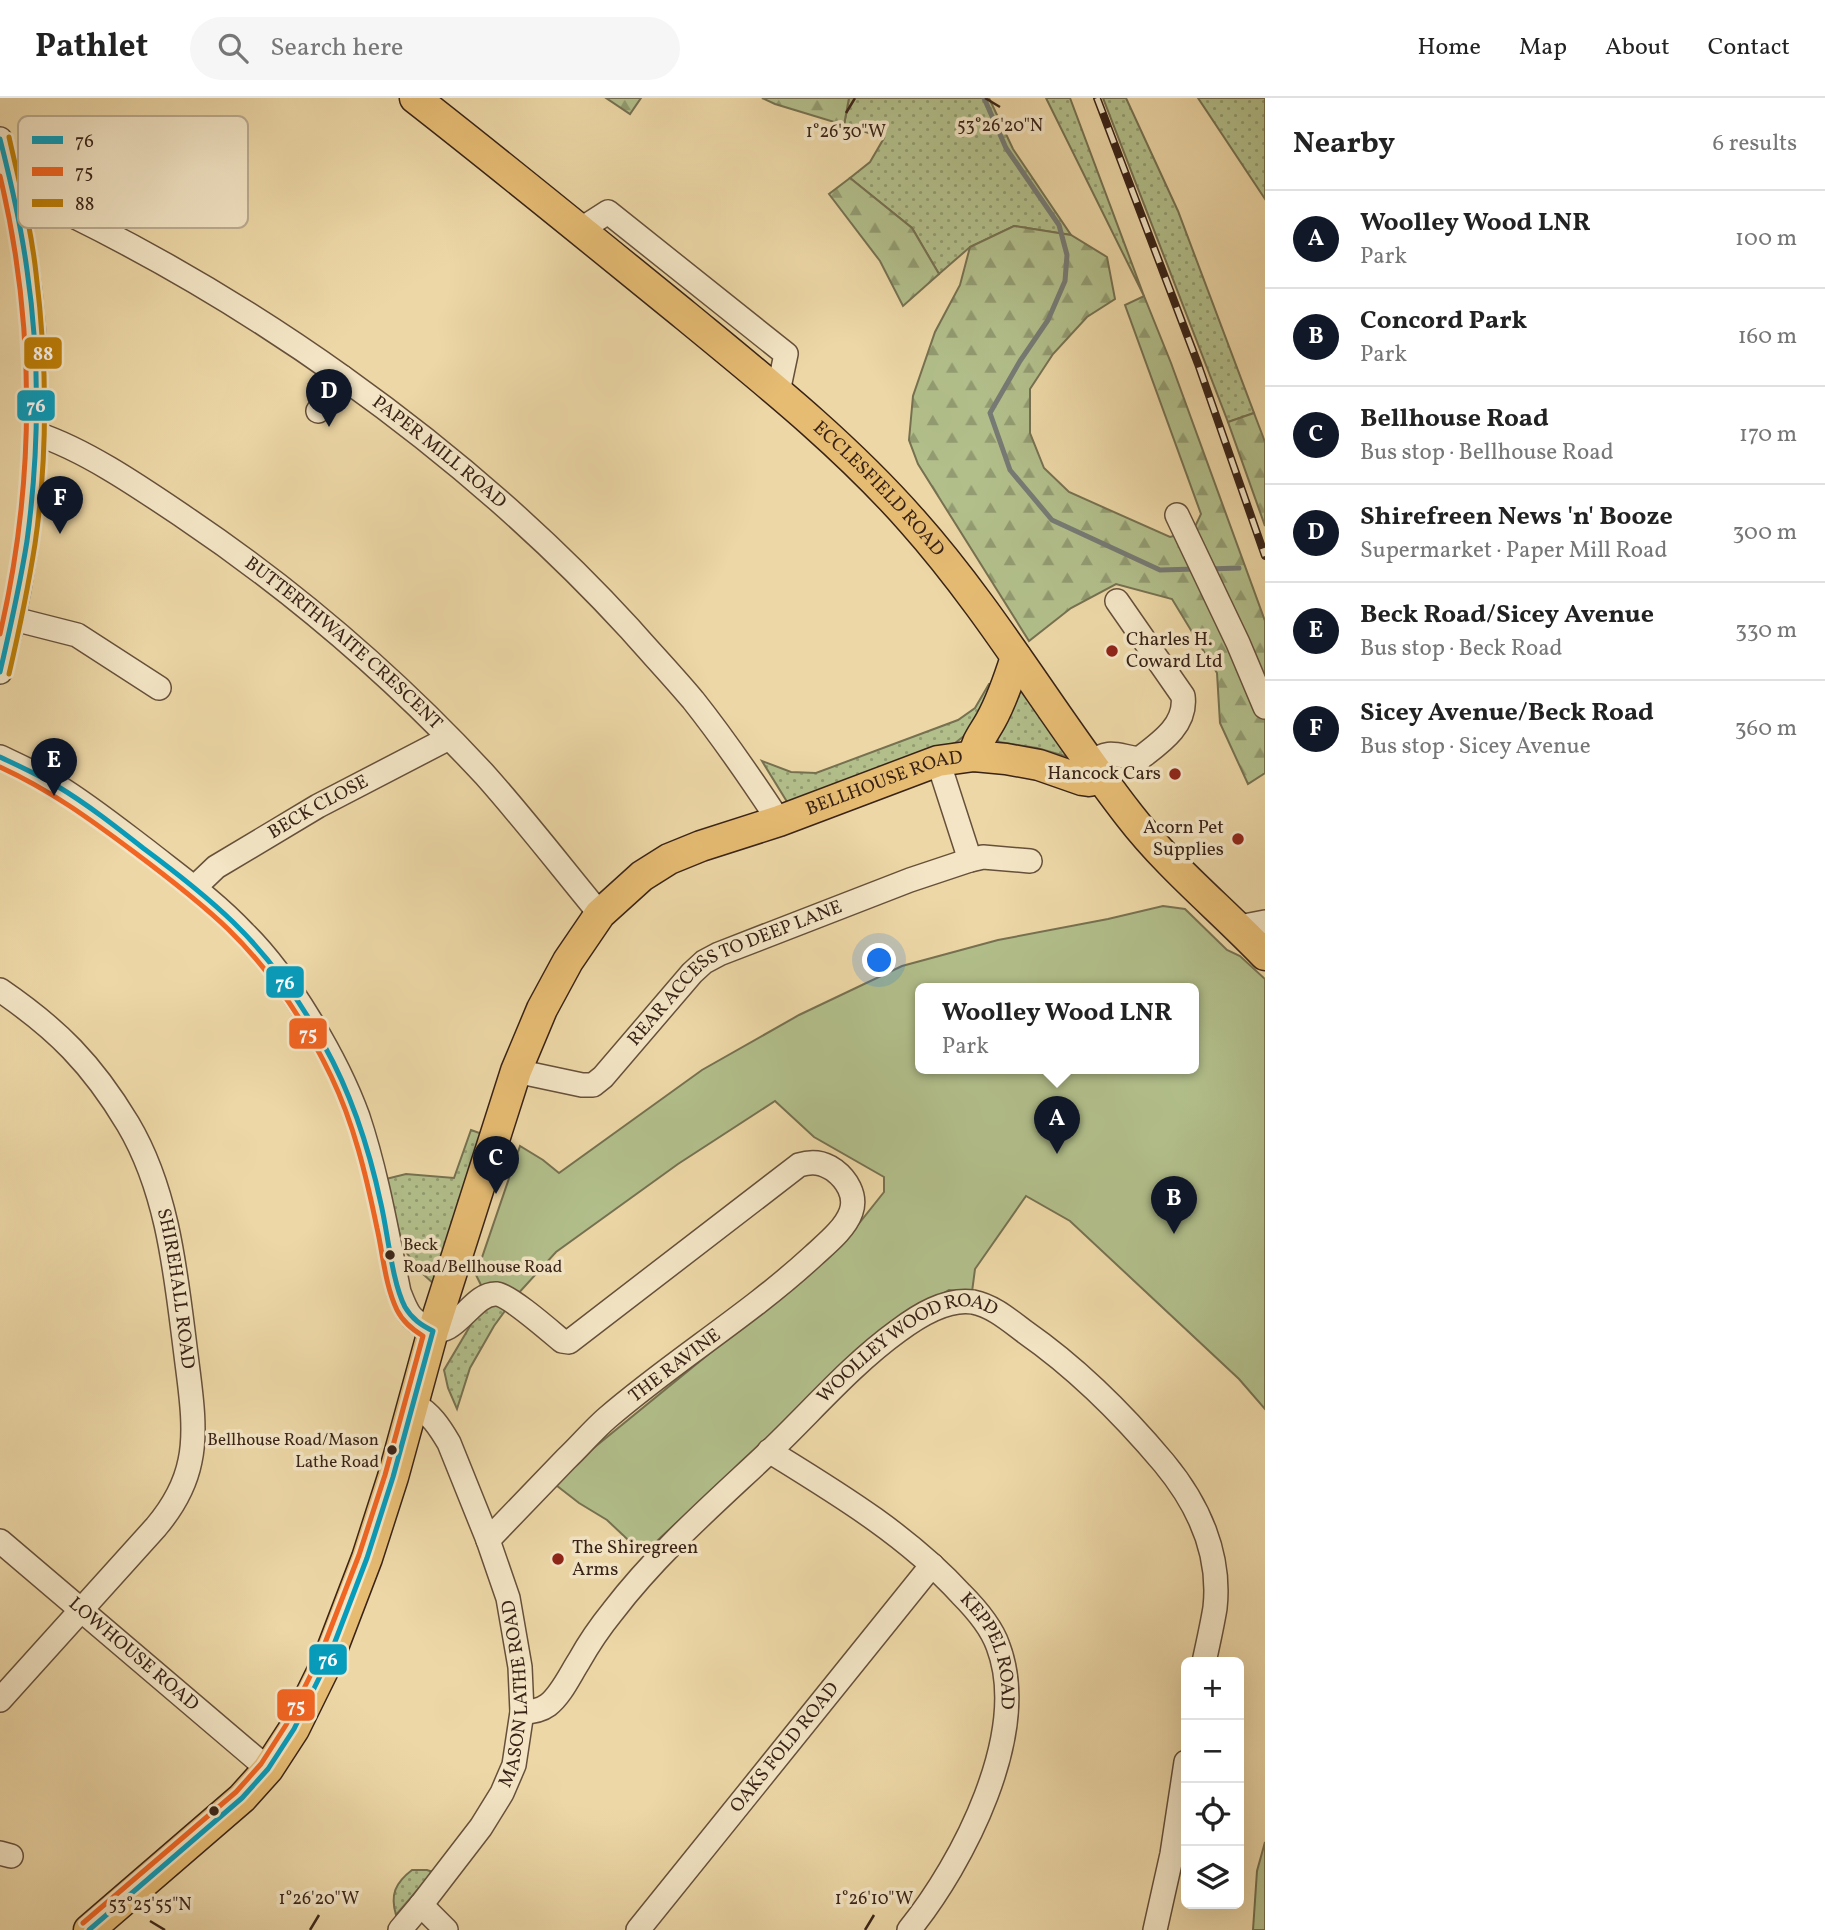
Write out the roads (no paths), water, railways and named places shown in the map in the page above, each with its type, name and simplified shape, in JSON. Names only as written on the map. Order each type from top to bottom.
[{"type":"main road","name":"ECCLESFIELD ROAD","points":[[415,98],[811,419],[865,471],[912,521],[947,564],[1131,818],[1193,885],[1252,925],[1265,955]]},
{"type":"main road","name":"BELLHOUSE ROAD","points":[[974,756],[979,738],[1005,692],[1016,657]]},
{"type":"main road","name":"BELLHOUSE ROAD","points":[[89,1930],[243,1798],[268,1769],[294,1729],[344,1621],[393,1477],[433,1331],[516,1070],[542,1009],[578,944],[600,914],[642,876],[668,859],[779,821],[938,761],[974,756],[1006,759],[1039,765],[1089,781],[1095,770]]},
{"type":"street","points":[[0,139],[14,188],[18,216]]},
{"type":"street","name":"PAPER MILL ROAD","points":[[14,188],[18,190]]},
{"type":"street","points":[[0,672],[14,619],[28,526],[37,434],[36,366],[31,305],[20,228]]},
{"type":"street","name":"PAPER MILL ROAD","points":[[96,228],[189,279],[342,377],[485,488],[530,527],[598,595],[691,698],[742,765],[779,821]]},
{"type":"street","points":[[318,411],[342,377]]},
{"type":"street","name":"BUTTERTHWAITE CRESCENT","points":[[37,434],[54,440],[137,486],[201,528],[329,626],[449,738],[500,793],[600,914]]},
{"type":"street","points":[[1177,515],[1238,643],[1265,707]]},
{"type":"street","points":[[1095,770],[1102,754],[1116,753],[1139,759],[1165,740],[1179,720],[1184,707],[1183,696],[1117,601]]},
{"type":"street","points":[[14,619],[77,635],[159,688]]},
{"type":"street","name":"BECK CLOSE","points":[[194,888],[216,867],[318,806],[449,738]]},
{"type":"street","points":[[0,757],[59,788],[194,888],[246,934],[272,965],[334,1063],[357,1115],[371,1160],[407,1313],[420,1325],[433,1331]]},
{"type":"street","points":[[938,761],[970,860]]},
{"type":"street","name":"REAR ACCESS TO DEEP LANE","points":[[516,1070],[582,1085],[593,1085],[704,962],[736,947],[910,880],[970,860],[983,857],[1030,861]]},
{"type":"street","name":"SHIREHALL ROAD","points":[[0,990],[61,1036],[85,1062],[129,1126],[147,1163],[159,1197],[177,1283],[193,1438],[190,1462],[173,1506],[0,1700]]},
{"type":"street","name":"THE RAVINE","points":[[433,1331],[446,1329],[484,1298],[496,1294],[508,1299],[562,1341],[569,1342],[799,1165],[813,1162],[824,1164],[848,1184],[851,1192],[851,1213],[822,1248],[731,1324],[604,1420],[488,1540]]},
{"type":"street","name":"WOOLLEY WOOD ROAD","points":[[522,1712],[546,1707],[555,1698],[590,1642],[637,1581],[866,1357],[898,1331],[937,1307],[965,1302],[987,1307],[1001,1314],[1093,1385],[1162,1460],[1191,1500],[1211,1547],[1216,1581],[1215,1608],[1205,1657]]},
{"type":"street","name":"MASON LATHE ROAD","points":[[400,1930],[481,1826],[502,1793],[514,1765],[522,1712],[520,1667],[504,1583],[449,1443],[438,1424],[426,1411],[414,1404]]},
{"type":"street","name":"KEPPEL ROAD","points":[[769,1451],[833,1490],[932,1565],[972,1605],[998,1646],[1005,1676],[1007,1705],[996,1768],[977,1818],[952,1866],[909,1930]]},
{"type":"street","name":"LOWHOUSE ROAD","points":[[0,1541],[268,1769]]},
{"type":"street","name":"OAKS FOLD ROAD","points":[[638,1930],[932,1565]]},
{"type":"street","points":[[1155,1930],[1172,1854],[1183,1783]]},
{"type":"street","points":[[421,1905],[446,1930]]},
{"type":"waterway","points":[[984,98],[1006,148],[1059,225],[1067,255],[1065,281],[1048,320],[990,413],[1010,470],[1052,520],[1160,570],[1196,569]]},
{"type":"waterway","points":[[1209,569],[1239,568]]},
{"type":"railway","points":[[1097,98],[1198,364],[1265,556]]},
{"type":"place","name":"Shirefreen News 'n' Booze","points":[[329,427]]},
{"type":"place","name":"Sicey Avenue/Beck Road","points":[[60,534]]},
{"type":"place","name":"Charles H. Coward Ltd","points":[[1112,651]]},
{"type":"place","name":"Hancock Cars","points":[[1175,774]]},
{"type":"place","name":"Beck Road/Sicey Avenue","points":[[54,796]]},
{"type":"place","name":"Acorn Pet Supplies","points":[[1238,839]]},
{"type":"place","name":"Woolley Wood LNR","points":[[1057,1154]]},
{"type":"place","name":"Bellhouse Road","points":[[496,1194]]},
{"type":"place","name":"Concord Park","points":[[1174,1234]]},
{"type":"place","name":"Beck Road/Bellhouse Road","points":[[390,1255]]},
{"type":"place","name":"Bellhouse Road/Mason Lathe Road","points":[[392,1450]]},
{"type":"place","name":"The Shiregreen Arms","points":[[558,1559]]}]
